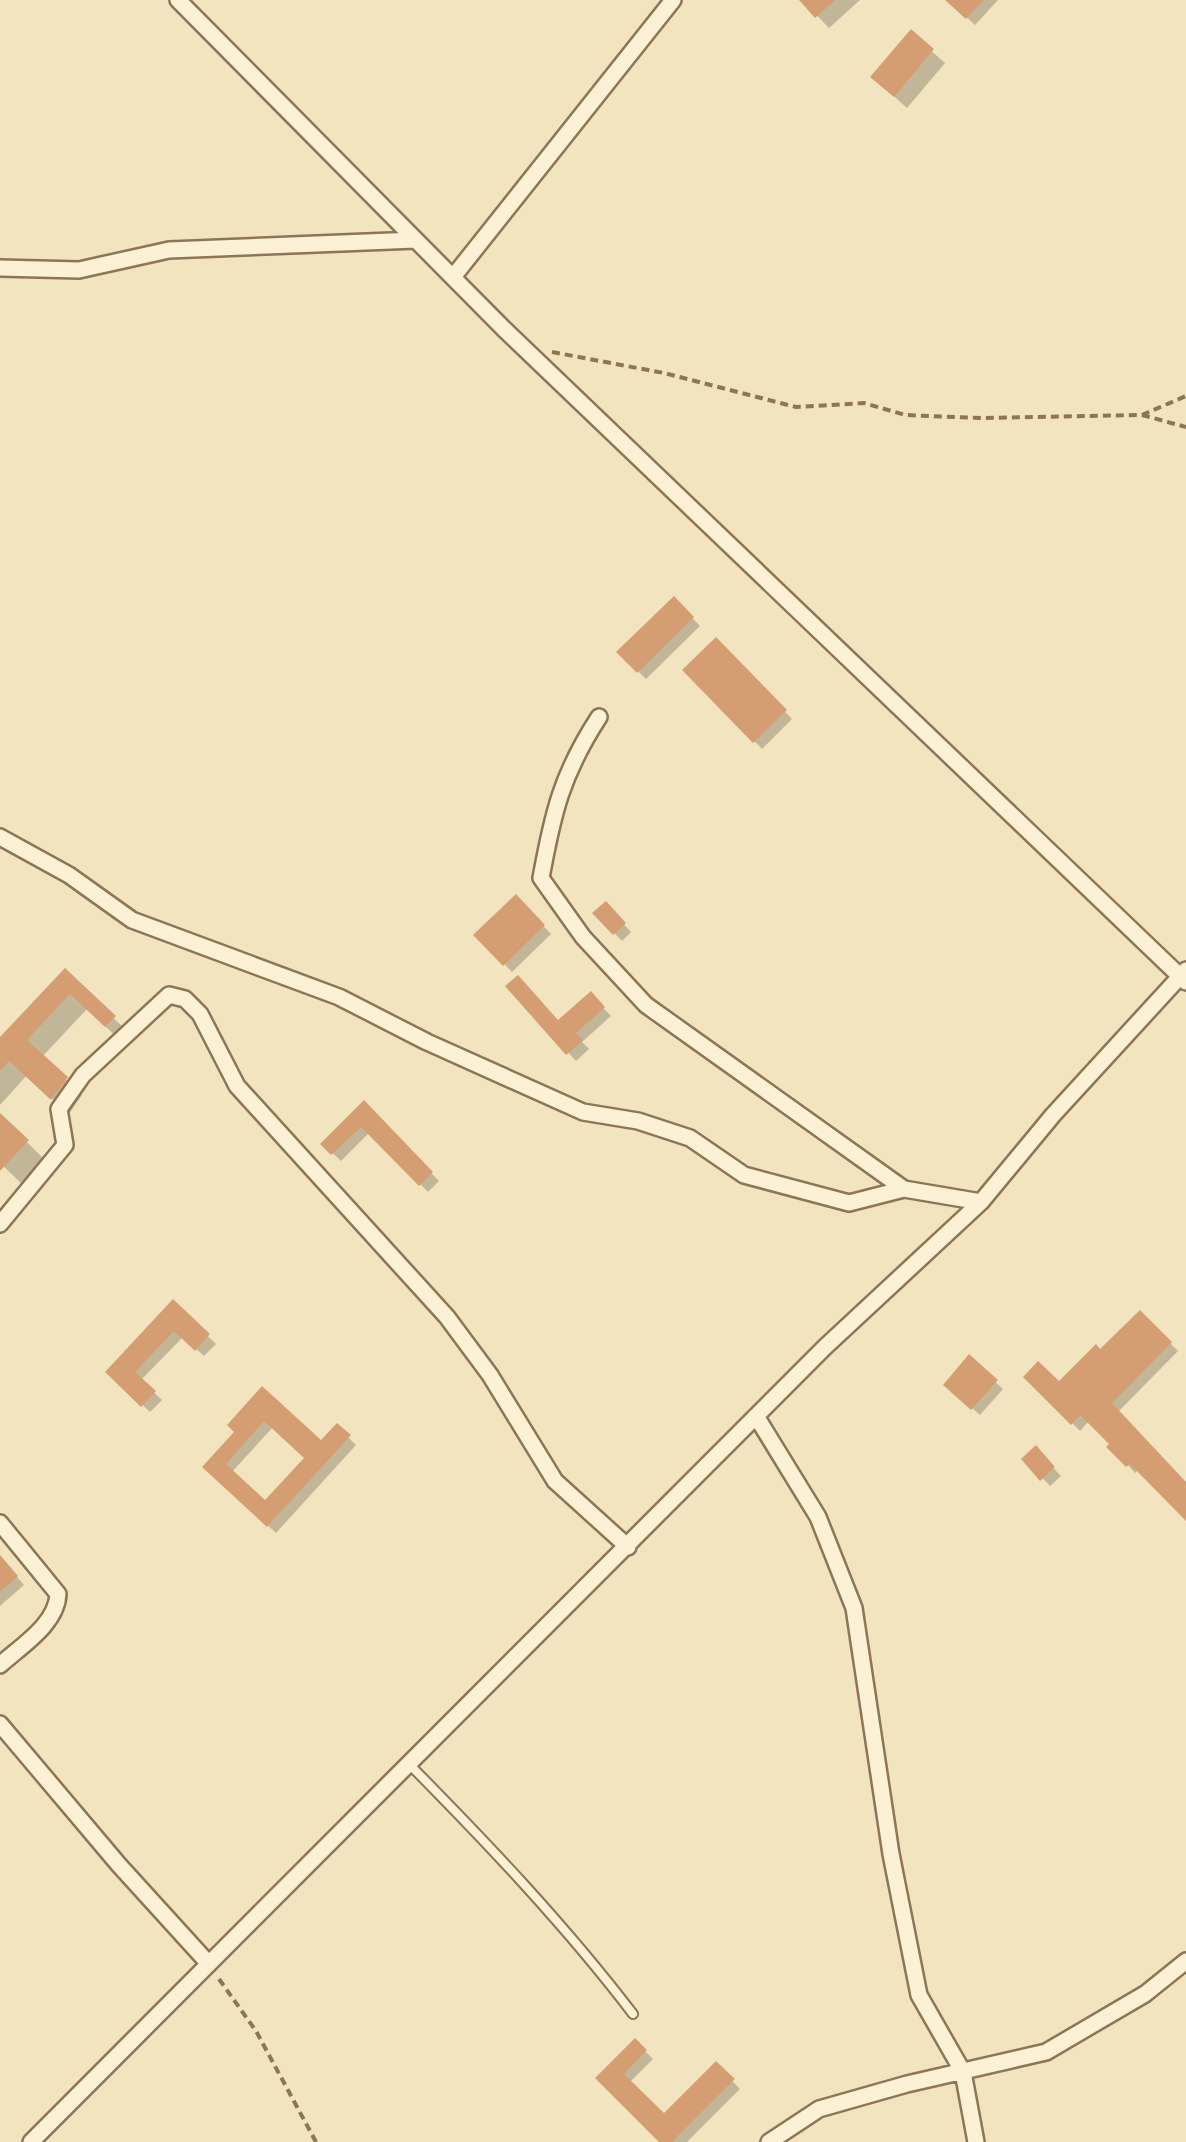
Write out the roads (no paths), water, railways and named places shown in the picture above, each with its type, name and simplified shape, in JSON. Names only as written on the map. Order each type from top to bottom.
[{"type":"street","points":[[30,2142],[825,1347],[982,1202],[1053,1114],[1184,976],[523,347],[178,0]]},
{"type":"street","points":[[453,276],[673,0]]},
{"type":"street","points":[[0,268],[79,270],[169,250],[416,240]]},
{"type":"street","points":[[598,717],[574,756],[553,813],[541,878],[584,937],[646,1004],[904,1189]]},
{"type":"street","points":[[0,837],[70,875],[132,920],[339,996],[582,1112],[638,1121],[690,1138],[744,1175],[848,1203],[904,1189],[982,1202]]},
{"type":"street","points":[[0,1224],[65,1145],[59,1109],[83,1076],[169,995],[186,1000],[200,1014],[237,1086],[447,1317],[490,1375],[556,1482],[628,1547]]},
{"type":"street","points":[[756,1416],[818,1518],[854,1608],[891,1854],[919,1995],[964,2072],[976,2142]]},
{"type":"street","points":[[0,1523],[58,1594],[57,1608],[50,1619],[0,1666]]},
{"type":"street","points":[[0,1724],[118,1865],[209,1964]]},
{"type":"street","points":[[769,2142],[819,2110],[1046,2052],[1144,1994],[1186,1961]]},
{"type":"lane","points":[[409,1764],[518,1876],[634,2014]]}]
